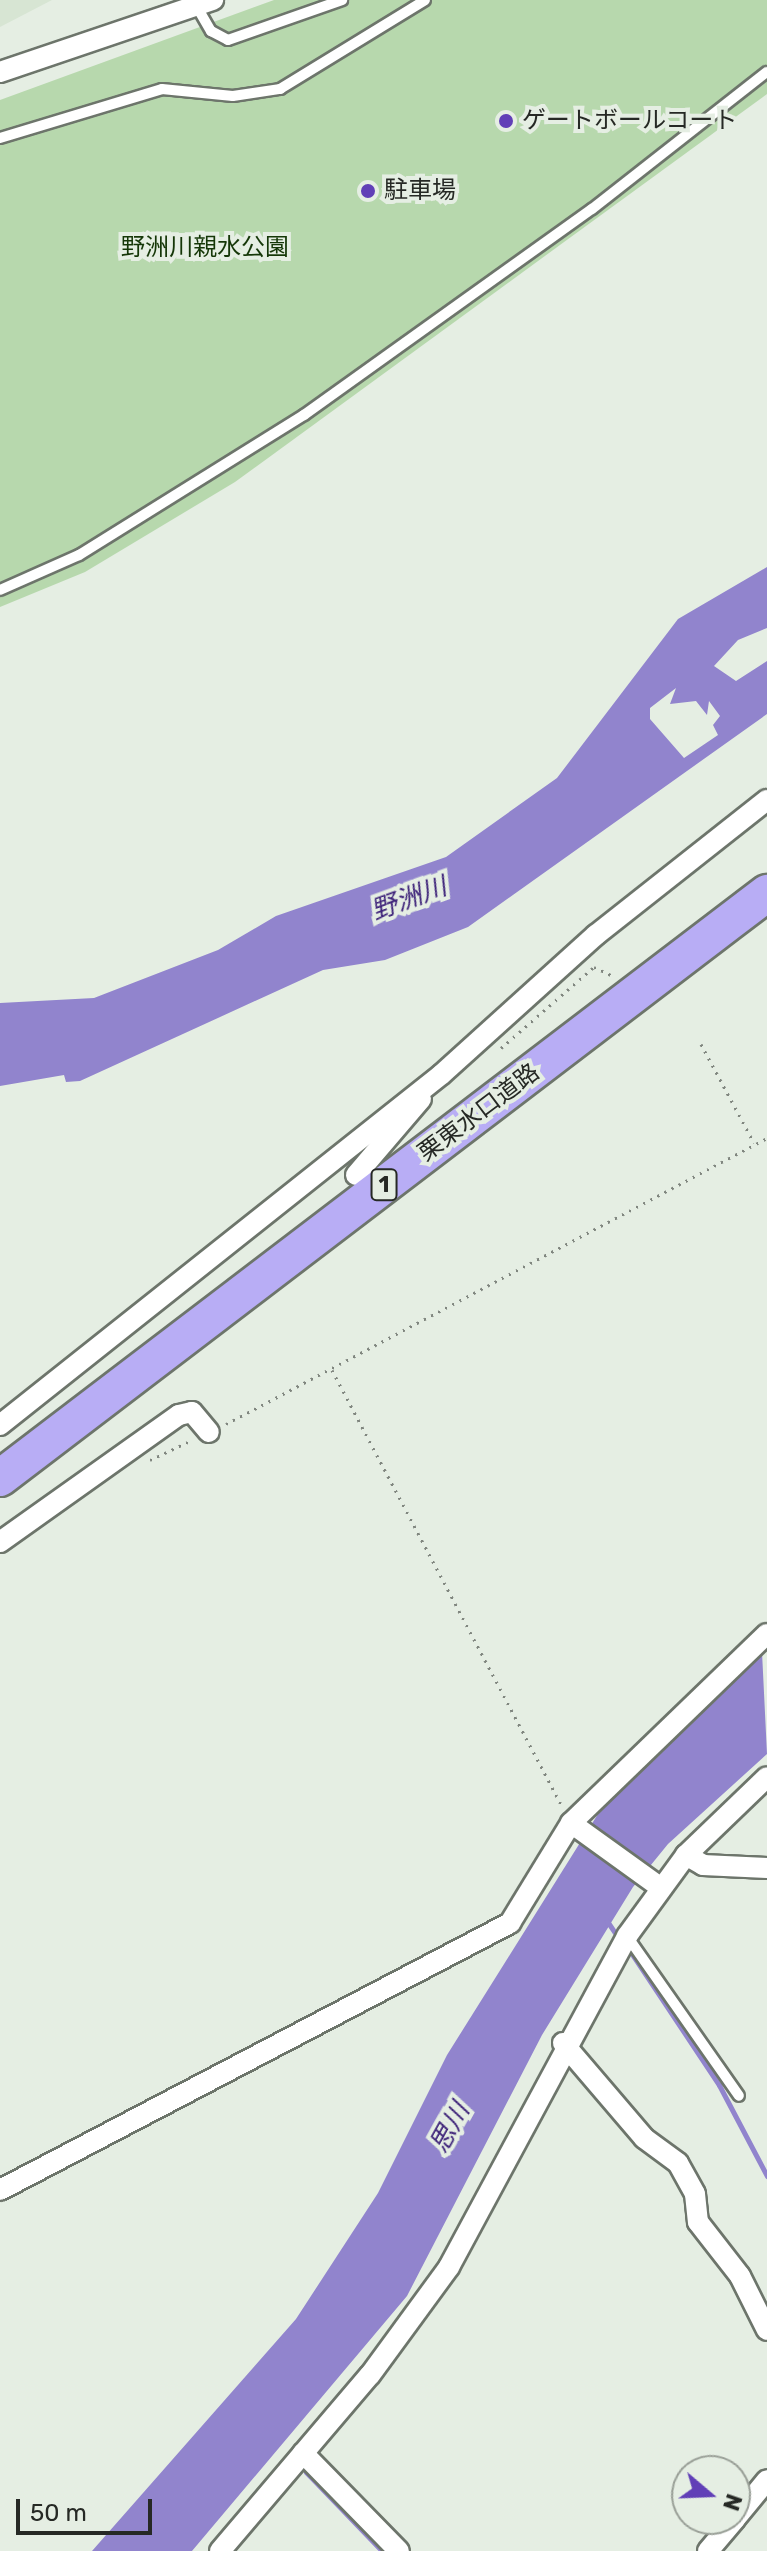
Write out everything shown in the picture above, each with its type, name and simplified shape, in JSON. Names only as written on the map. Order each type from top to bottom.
[{"type":"highway","name":"栗東水口道路","points":[[0,1478],[767,893]]},
{"type":"street","points":[[0,72],[205,3]]},
{"type":"street","points":[[0,1425],[442,1074],[596,935],[767,800]]},
{"type":"street","points":[[356,1175],[442,1074]]},
{"type":"street","points":[[0,1542],[179,1415],[192,1412],[209,1432]]},
{"type":"street","points":[[0,2190],[510,1923],[575,1826],[767,1634]]},
{"type":"street","points":[[220,2551],[303,2453],[449,2267],[563,2043],[657,1886],[767,1777]]},
{"type":"street","points":[[575,1826],[657,1886]]},
{"type":"street","points":[[686,1855],[703,1865],[767,1868]]},
{"type":"street","points":[[563,2043],[644,2138],[678,2163],[695,2194],[698,2222],[740,2276],[767,2330]]},
{"type":"street","points":[[303,2453],[399,2551]]},
{"type":"street","points":[[751,2500],[767,2480]]},
{"type":"street","points":[[708,2551],[722,2535]]},
{"type":"lane","points":[[205,3],[211,31],[228,40],[342,0]]},
{"type":"lane","points":[[401,0],[407,11]]},
{"type":"lane","points":[[0,138],[162,89],[233,96],[280,89],[425,0]]},
{"type":"lane","points":[[0,590],[79,555],[304,415],[767,72]]},
{"type":"lane","points":[[627,1936],[739,2096]]},
{"type":"path","points":[[478,1043],[507,1046],[594,967],[611,975]]},
{"type":"path","points":[[701,1044],[754,1144]]},
{"type":"path","points":[[138,1466],[332,1370],[767,1138]]},
{"type":"path","points":[[332,1370],[575,1826]]},
{"type":"shaded area","points":[[0,0],[52,0],[0,27]]},
{"type":"green space","name":"野洲川親水公園","points":[[274,0],[767,0],[767,94],[235,482],[85,572],[0,607],[0,100]]},
{"type":"water","name":"野洲川","points":[[767,567],[767,628],[738,640],[714,666],[736,681],[767,661],[767,714],[468,927],[385,960],[323,970],[80,1081],[66,1082],[64,1075],[0,1086],[0,1003],[94,998],[218,950],[276,916],[446,857],[557,778],[678,619]],"holes":[[[676,688],[670,704],[696,701],[707,715],[709,701],[720,716],[713,725],[718,735],[684,758],[650,719],[650,708]]]},
{"type":"water","name":"思川","points":[[762,1652],[767,1754],[668,1844],[633,1887],[542,2035],[407,2296],[192,2551],[92,2551],[296,2319],[378,2193],[447,2055],[603,1806]]},
{"type":"waterway","points":[[607,1921],[615,1933]]},
{"type":"waterway","points":[[630,1951],[719,2085],[767,2176]]},
{"type":"waterway","points":[[306,2472],[329,2494]]},
{"type":"waterway","points":[[306,2472],[382,2551]]},
{"type":"place","name":"ゲートボールコート","points":[[506,121]]},
{"type":"place","name":"駐車場","points":[[368,191]]}]
